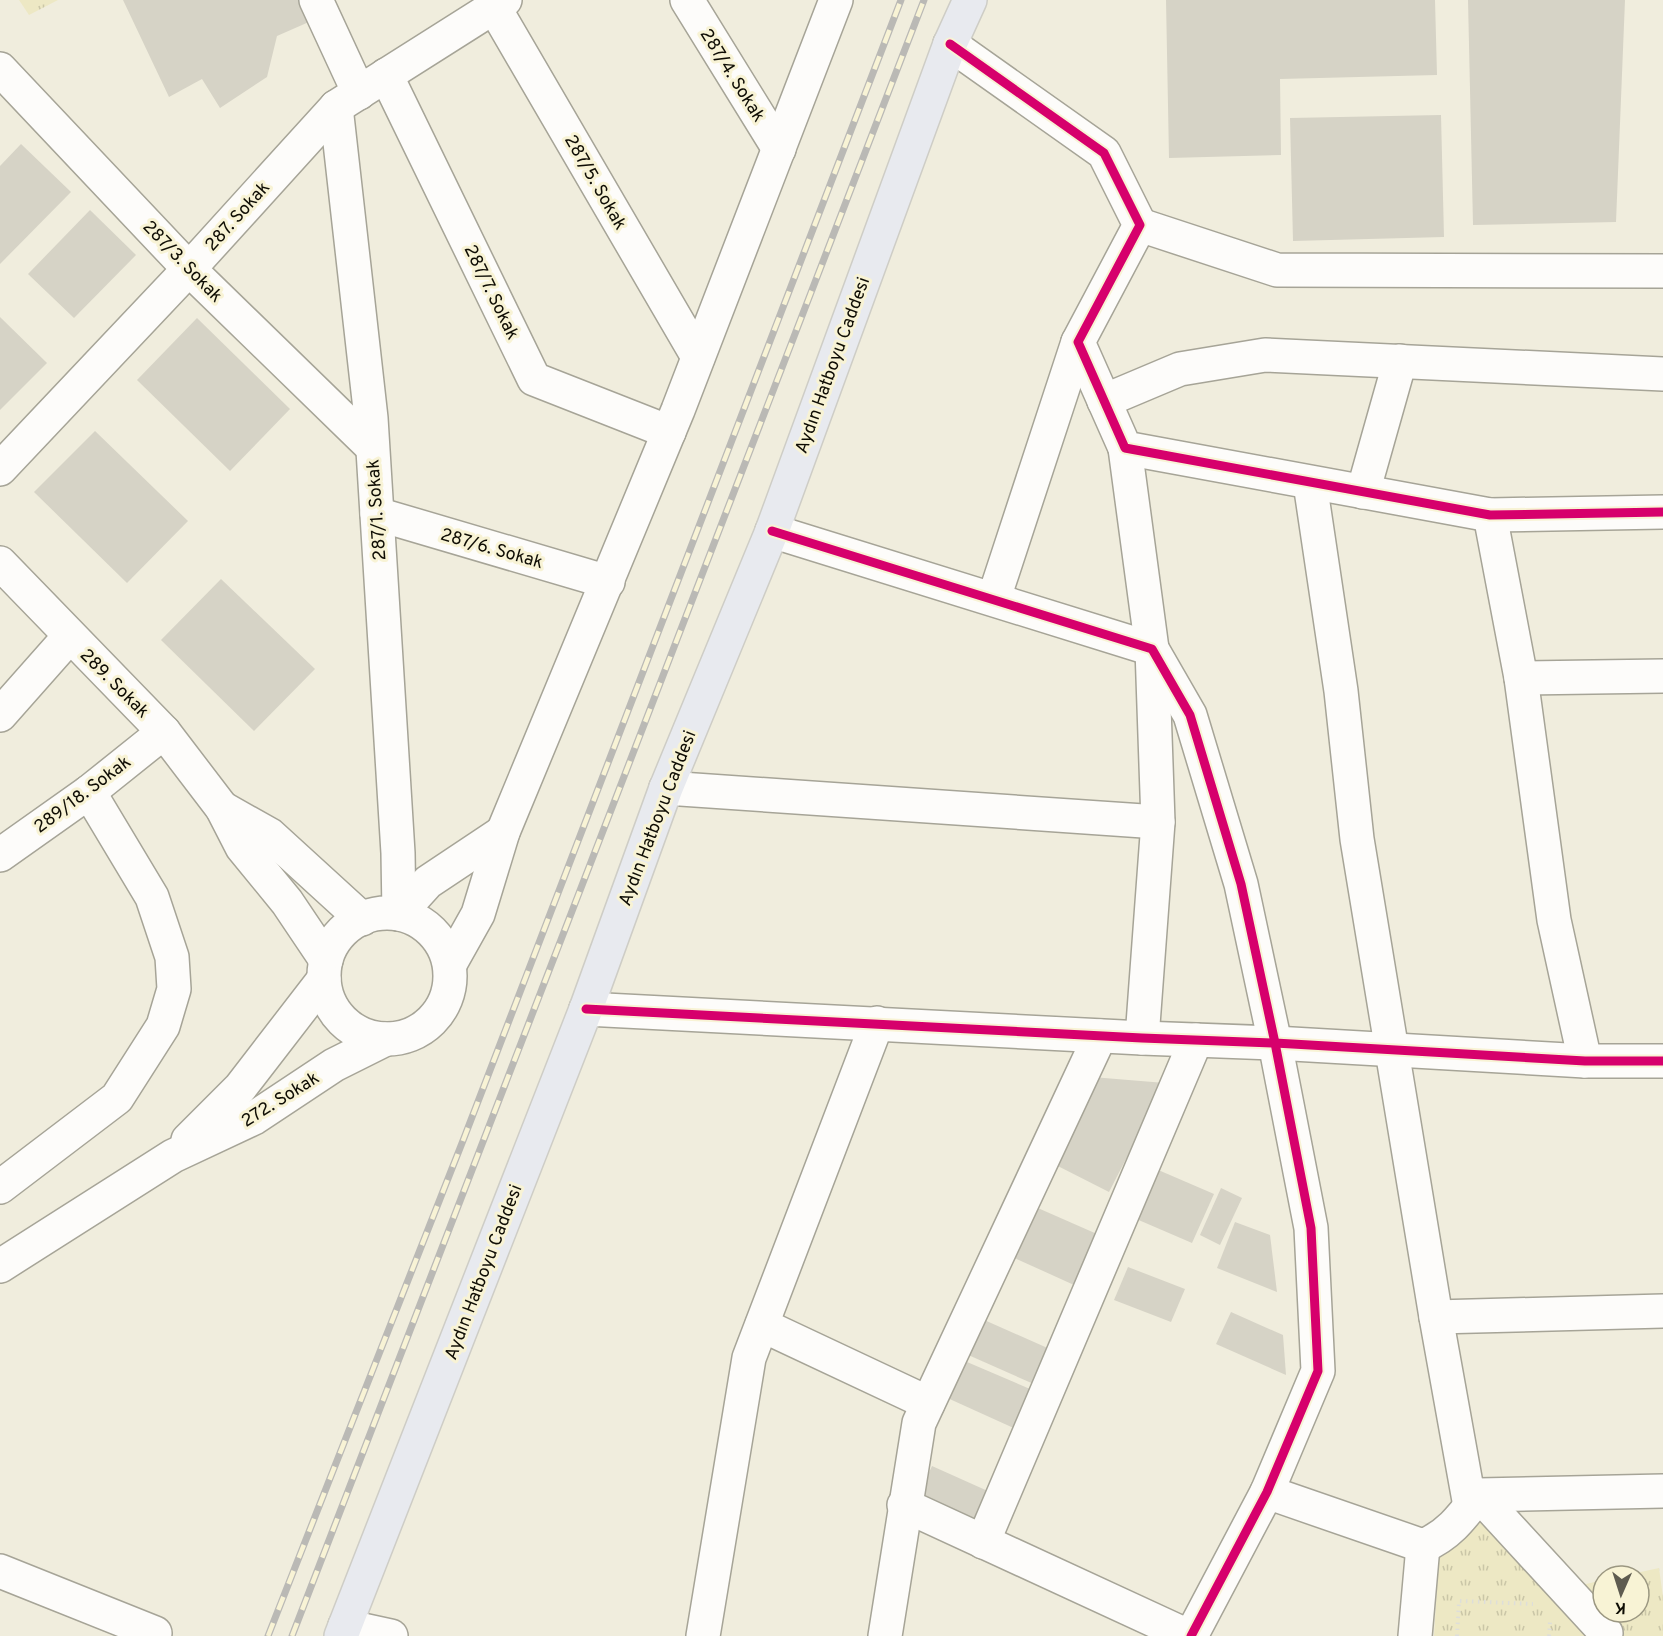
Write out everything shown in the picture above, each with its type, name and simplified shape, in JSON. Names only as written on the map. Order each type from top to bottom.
[{"type":"main road","name":"Aydın Hatboyu Caddesi","points":[[343,1631],[586,1009],[666,788],[772,531],[950,44],[970,0]]},
{"type":"street","name":"287/1. Sokak","points":[[316,0],[347,100],[372,447],[398,854],[399,914]]},
{"type":"street","name":"287/4. Sokak","points":[[687,0],[779,149]]},
{"type":"street","points":[[450,964],[477,914],[503,832],[669,432],[836,0]]},
{"type":"street","name":"287. Sokak","points":[[0,469],[347,100],[500,3]]},
{"type":"street","name":"287/5. Sokak","points":[[500,3],[698,357]]},
{"type":"street","points":[[950,44],[1104,153],[1140,225],[1277,270],[1663,271]]},
{"type":"street","name":"287/3. Sokak","points":[[0,69],[189,269],[372,447]]},
{"type":"street","name":"287/7. Sokak","points":[[386,75],[534,379],[669,432]]},
{"type":"street","points":[[994,598],[1078,342],[1140,225]]},
{"type":"street","points":[[1078,342],[1125,448],[1152,649],[1158,822],[1142,1038]]},
{"type":"street","points":[[1104,401],[1180,369],[1265,355],[1663,374]]},
{"type":"street","points":[[1363,492],[1400,361]]},
{"type":"street","points":[[1125,448],[1490,515],[1663,512]]},
{"type":"street","points":[[1310,483],[1341,691],[1357,839],[1436,1317],[1475,1501],[1606,1633]]},
{"type":"street","name":"287/6. Sokak","points":[[376,514],[608,582]]},
{"type":"street","points":[[1490,515],[1521,678],[1554,920],[1585,1061]]},
{"type":"street","points":[[772,531],[994,598],[1152,649],[1190,716],[1241,884],[1311,1228],[1318,1371],[1267,1492],[1189,1636],[904,1505]]},
{"type":"street","name":"289. Sokak","points":[[0,563],[69,637],[164,732],[222,808]]},
{"type":"street","points":[[0,715],[69,637]]},
{"type":"street","points":[[1521,678],[1663,676]]},
{"type":"street","name":"289/18. Sokak","points":[[0,855],[89,792],[164,732]]},
{"type":"street","points":[[666,788],[1158,822]]},
{"type":"street","points":[[0,1187],[117,1098],[163,1026],[174,989],[172,957],[152,897],[89,792]]},
{"type":"street","points":[[222,808],[270,835],[362,919]]},
{"type":"street","points":[[222,808],[242,847],[287,902],[325,969],[332,1005],[350,1027],[367,1036],[386,1039],[404,1037],[421,1029],[436,1017],[446,1001],[451,983],[450,964],[443,946],[432,931],[417,920],[399,914],[380,914],[362,919],[346,928],[334,943],[325,969]]},
{"type":"street","points":[[399,914],[428,882],[503,832]]},
{"type":"street","name":"272. Sokak","points":[[172,1156],[240,1088],[325,969]]},
{"type":"street","points":[[586,1009],[1275,1043],[1393,1052],[1585,1061],[1663,1061]]},
{"type":"street","points":[[703,1636],[749,1358],[877,1023]]},
{"type":"street","points":[[885,1636],[904,1505],[919,1423],[1100,1036]]},
{"type":"street","name":"272. Sokak","points":[[0,1266],[172,1156],[254,1118],[334,1065],[386,1039]]},
{"type":"street","points":[[983,1542],[1196,1040]]},
{"type":"street","points":[[1436,1317],[1663,1311]]},
{"type":"street","points":[[762,1325],[928,1403]]},
{"type":"street","points":[[1475,1501],[1663,1491]]},
{"type":"street","points":[[1267,1492],[1423,1546],[1440,1539],[1458,1524],[1475,1501]]},
{"type":"street","points":[[1415,1636],[1423,1546]]},
{"type":"street","points":[[0,1570],[155,1633],[153,1636]]},
{"type":"street","points":[[343,1631],[391,1636]]},
{"type":"path","points":[[1457,1636],[1459,1601],[1539,1605]]},
{"type":"path","points":[[1549,1636],[1550,1615]]},
{"type":"green space","points":[[19,0],[58,0],[29,15]]},
{"type":"green space","points":[[1479,1495],[1565,1589],[1591,1583],[1591,1624],[1651,1624],[1651,1570],[1659,1568],[1663,1597],[1663,1636],[1434,1636],[1440,1539]]},
{"type":"building","points":[[123,0],[309,0],[318,18],[277,36],[267,77],[220,108],[202,79],[169,97]]},
{"type":"building","points":[[1166,0],[1435,0],[1437,75],[1280,79],[1281,155],[1169,158]]},
{"type":"building","points":[[1468,0],[1625,0],[1616,222],[1473,225]]},
{"type":"building","points":[[1441,115],[1444,237],[1293,241],[1290,118]]},
{"type":"building","points":[[21,144],[71,192],[0,264],[0,166]]},
{"type":"building","points":[[90,210],[136,255],[74,318],[28,274]]},
{"type":"building","points":[[0,317],[47,363],[0,410]]},
{"type":"building","points":[[197,318],[290,409],[230,471],[137,380]]},
{"type":"building","points":[[95,431],[188,521],[127,583],[34,492]]},
{"type":"building","points":[[221,579],[315,669],[254,731],[161,640]]},
{"type":"building","points":[[1092,1077],[1165,1083],[1109,1192],[1048,1161]]},
{"type":"building","points":[[1156,1169],[1214,1194],[1192,1243],[1134,1218]]},
{"type":"building","points":[[1221,1188],[1242,1198],[1220,1245],[1200,1235]]},
{"type":"building","points":[[1031,1205],[1097,1234],[1074,1285],[1008,1255]]},
{"type":"building","points":[[1235,1222],[1270,1235],[1277,1292],[1217,1268]]},
{"type":"building","points":[[1128,1267],[1185,1289],[1171,1322],[1114,1300]]},
{"type":"building","points":[[1231,1312],[1283,1335],[1286,1375],[1216,1344]]},
{"type":"building","points":[[982,1319],[1052,1350],[1036,1385],[966,1354]]},
{"type":"building","points":[[960,1359],[1037,1392],[1020,1431],[943,1396]]},
{"type":"building","points":[[932,1466],[990,1492],[973,1529],[915,1503]]},
{"type":"railway","points":[[268,1636],[464,1138],[901,0]]},
{"type":"railway","points":[[292,1636],[924,0]]},
{"type":"cycle path","points":[[950,44],[1104,153],[1140,225],[1078,342],[1125,448],[1490,515],[1663,512]]},
{"type":"cycle path","points":[[772,531],[1152,649],[1190,715],[1241,884],[1275,1043],[1311,1228],[1318,1371],[1267,1492],[1191,1636]]},
{"type":"cycle path","points":[[586,1009],[1275,1043],[1585,1061],[1663,1061]]}]
